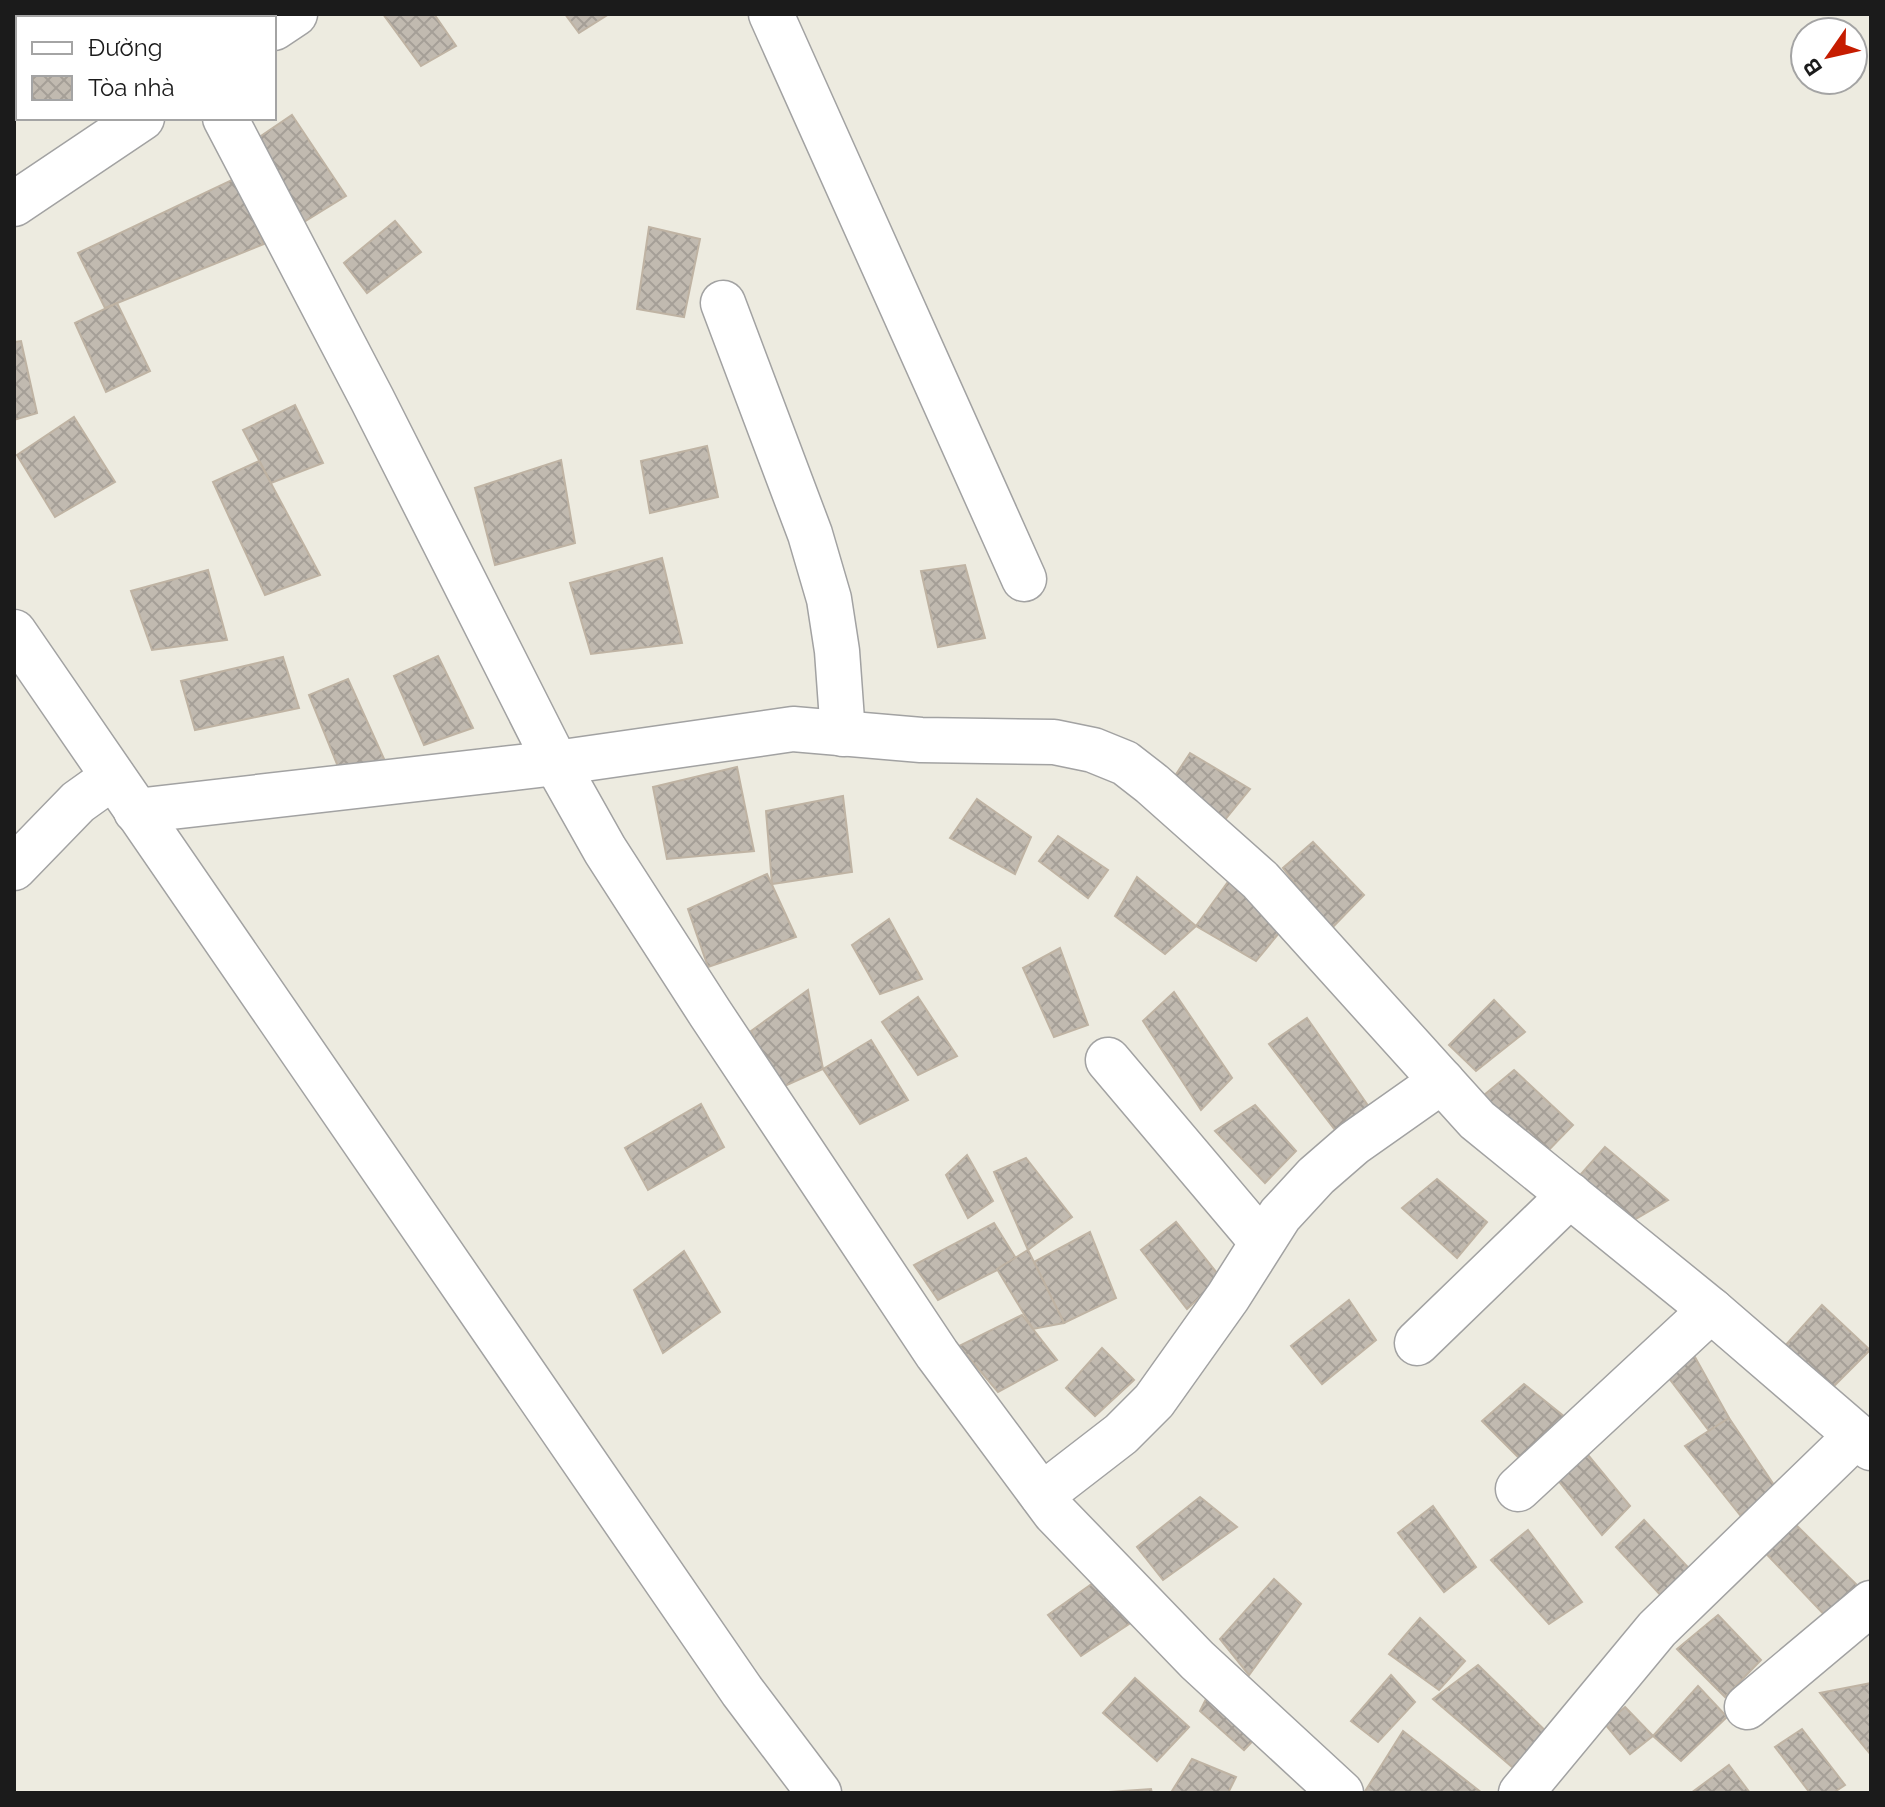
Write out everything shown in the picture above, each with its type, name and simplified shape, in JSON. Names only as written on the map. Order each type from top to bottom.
[{"type":"street","points":[[276,27],[295,14]]},
{"type":"street","points":[[771,14],[1024,579]]},
{"type":"street","points":[[14,204],[139,120]]},
{"type":"street","points":[[226,120],[556,763],[605,850],[937,1354],[1055,1513],[1197,1660],[1341,1793]]},
{"type":"street","points":[[723,303],[810,534],[825,586],[837,651],[843,734]]},
{"type":"street","points":[[14,632],[742,1691],[819,1793]]},
{"type":"street","points":[[14,868],[78,802],[125,794],[556,763],[793,729],[921,740],[1054,742],[1093,750],[1125,763],[1260,880],[1477,1120],[1711,1310],[1863,1442],[1657,1629],[1521,1793]]},
{"type":"street","points":[[1108,1060],[1262,1242]]},
{"type":"street","points":[[1042,1495],[1121,1434],[1154,1401],[1228,1297],[1280,1215],[1316,1176],[1354,1143],[1442,1081]]},
{"type":"street","points":[[1417,1343],[1570,1195]]},
{"type":"street","points":[[1518,1489],[1711,1310]]},
{"type":"street","points":[[1747,1707],[1871,1603]]},
{"type":"building","points":[[383,14],[434,14],[456,46],[421,66]]},
{"type":"building","points":[[565,14],[609,14],[579,33]]},
{"type":"building","points":[[292,115],[346,196],[304,222],[252,142]]},
{"type":"building","points":[[234,179],[264,244],[105,308],[78,253]]},
{"type":"building","points":[[395,221],[421,252],[367,293],[344,263]]},
{"type":"building","points":[[649,227],[700,239],[684,317],[637,309]]},
{"type":"building","points":[[117,303],[150,371],[106,392],[75,323]]},
{"type":"building","points":[[21,341],[37,413],[14,420],[14,342]]},
{"type":"building","points":[[295,405],[323,463],[271,483],[243,430]]},
{"type":"building","points":[[74,417],[115,482],[55,517],[17,455]]},
{"type":"building","points":[[707,446],[718,497],[650,513],[641,461]]},
{"type":"building","points":[[561,460],[575,543],[495,565],[475,488]]},
{"type":"building","points":[[259,461],[320,575],[265,595],[213,482]]},
{"type":"building","points":[[662,558],[682,643],[591,654],[570,583]]},
{"type":"building","points":[[965,565],[985,638],[938,647],[921,571]]},
{"type":"building","points":[[208,570],[227,640],[152,650],[131,591]]},
{"type":"building","points":[[438,656],[473,728],[424,745],[394,676]]},
{"type":"building","points":[[283,657],[299,708],[195,730],[181,681]]},
{"type":"building","points":[[348,679],[385,761],[341,774],[309,695]]},
{"type":"building","points":[[1190,753],[1250,789],[1224,821],[1171,782]]},
{"type":"building","points":[[737,767],[754,851],[667,859],[653,787]]},
{"type":"building","points":[[843,796],[852,872],[772,884],[766,811]]},
{"type":"building","points":[[977,799],[1031,837],[1015,874],[950,838]]},
{"type":"building","points":[[1058,836],[1108,870],[1088,898],[1039,861]]},
{"type":"building","points":[[1313,842],[1364,895],[1330,930],[1283,868]]},
{"type":"building","points":[[767,874],[796,937],[708,967],[688,909]]},
{"type":"building","points":[[1233,875],[1289,921],[1256,961],[1196,926]]},
{"type":"building","points":[[1137,877],[1196,926],[1165,954],[1115,916]]},
{"type":"building","points":[[889,919],[922,979],[880,994],[852,945]]},
{"type":"building","points":[[1060,948],[1088,1025],[1054,1037],[1023,968]]},
{"type":"building","points":[[808,990],[823,1069],[778,1089],[751,1031]]},
{"type":"building","points":[[1174,992],[1232,1078],[1201,1110],[1143,1021]]},
{"type":"building","points":[[918,997],[957,1056],[918,1075],[882,1022]]},
{"type":"building","points":[[1494,1000],[1525,1032],[1476,1071],[1449,1045]]},
{"type":"building","points":[[1307,1018],[1369,1107],[1335,1130],[1269,1044]]},
{"type":"building","points":[[871,1040],[908,1100],[860,1124],[823,1069]]},
{"type":"building","points":[[1514,1070],[1573,1125],[1539,1160],[1478,1100]]},
{"type":"building","points":[[701,1104],[724,1147],[648,1190],[625,1148]]},
{"type":"building","points":[[1255,1105],[1296,1151],[1265,1183],[1215,1131]]},
{"type":"building","points":[[1605,1147],[1668,1200],[1627,1224],[1573,1183]]},
{"type":"building","points":[[967,1155],[993,1201],[968,1218],[946,1175]]},
{"type":"building","points":[[1026,1158],[1072,1217],[1028,1250],[994,1172]]},
{"type":"building","points":[[1437,1179],[1487,1222],[1457,1258],[1402,1208]]},
{"type":"building","points":[[1176,1222],[1221,1278],[1187,1309],[1141,1250]]},
{"type":"building","points":[[994,1223],[1017,1260],[938,1300],[914,1265]]},
{"type":"building","points":[[1090,1232],[1116,1298],[1064,1323],[1034,1262]]},
{"type":"building","points":[[1028,1250],[1064,1323],[1033,1329],[997,1269]]},
{"type":"building","points":[[684,1251],[720,1312],[663,1353],[634,1290]]},
{"type":"building","points":[[1349,1300],[1376,1340],[1322,1384],[1291,1346]]},
{"type":"building","points":[[1822,1305],[1870,1350],[1831,1389],[1784,1347]]},
{"type":"building","points":[[1022,1315],[1057,1360],[998,1392],[959,1346]]},
{"type":"building","points":[[1102,1348],[1134,1380],[1095,1416],[1066,1388]]},
{"type":"building","points":[[1691,1350],[1729,1418],[1709,1431],[1662,1369]]},
{"type":"building","points":[[1524,1384],[1581,1430],[1529,1468],[1482,1421]]},
{"type":"building","points":[[1729,1418],[1778,1491],[1740,1515],[1685,1446]]},
{"type":"building","points":[[1588,1455],[1630,1506],[1602,1535],[1557,1479]]},
{"type":"building","points":[[1200,1497],[1237,1527],[1163,1580],[1137,1547]]},
{"type":"building","points":[[1433,1506],[1476,1567],[1444,1592],[1398,1533]]},
{"type":"building","points":[[1787,1516],[1867,1595],[1835,1626],[1757,1544]]},
{"type":"building","points":[[1644,1520],[1695,1575],[1664,1599],[1616,1547]]},
{"type":"building","points":[[1528,1530],[1582,1602],[1549,1624],[1491,1560]]},
{"type":"building","points":[[1107,1573],[1141,1616],[1081,1656],[1048,1615]]},
{"type":"building","points":[[1274,1579],[1301,1604],[1249,1675],[1220,1639]]},
{"type":"building","points":[[1718,1615],[1761,1660],[1725,1697],[1677,1649]]},
{"type":"building","points":[[1420,1618],[1465,1661],[1439,1690],[1389,1654]]},
{"type":"building","points":[[1478,1665],[1555,1740],[1526,1779],[1433,1699]]},
{"type":"building","points":[[1391,1675],[1415,1702],[1378,1742],[1351,1721]]},
{"type":"building","points":[[1135,1678],[1189,1727],[1157,1761],[1103,1713]]},
{"type":"building","points":[[1871,1683],[1871,1755],[1820,1693]]},
{"type":"building","points":[[1698,1686],[1727,1717],[1681,1761],[1653,1736]]},
{"type":"building","points":[[1212,1687],[1264,1729],[1244,1750],[1200,1711]]},
{"type":"building","points":[[1625,1707],[1653,1736],[1630,1754],[1605,1724]]},
{"type":"building","points":[[1802,1729],[1845,1785],[1833,1793],[1810,1793],[1775,1747]]},
{"type":"building","points":[[1403,1731],[1482,1793],[1364,1793]]},
{"type":"building","points":[[1192,1759],[1236,1777],[1228,1793],[1172,1791]]},
{"type":"building","points":[[1729,1765],[1750,1793],[1691,1793]]},
{"type":"building","points":[[1151,1789],[1152,1793],[1094,1793]]}]
